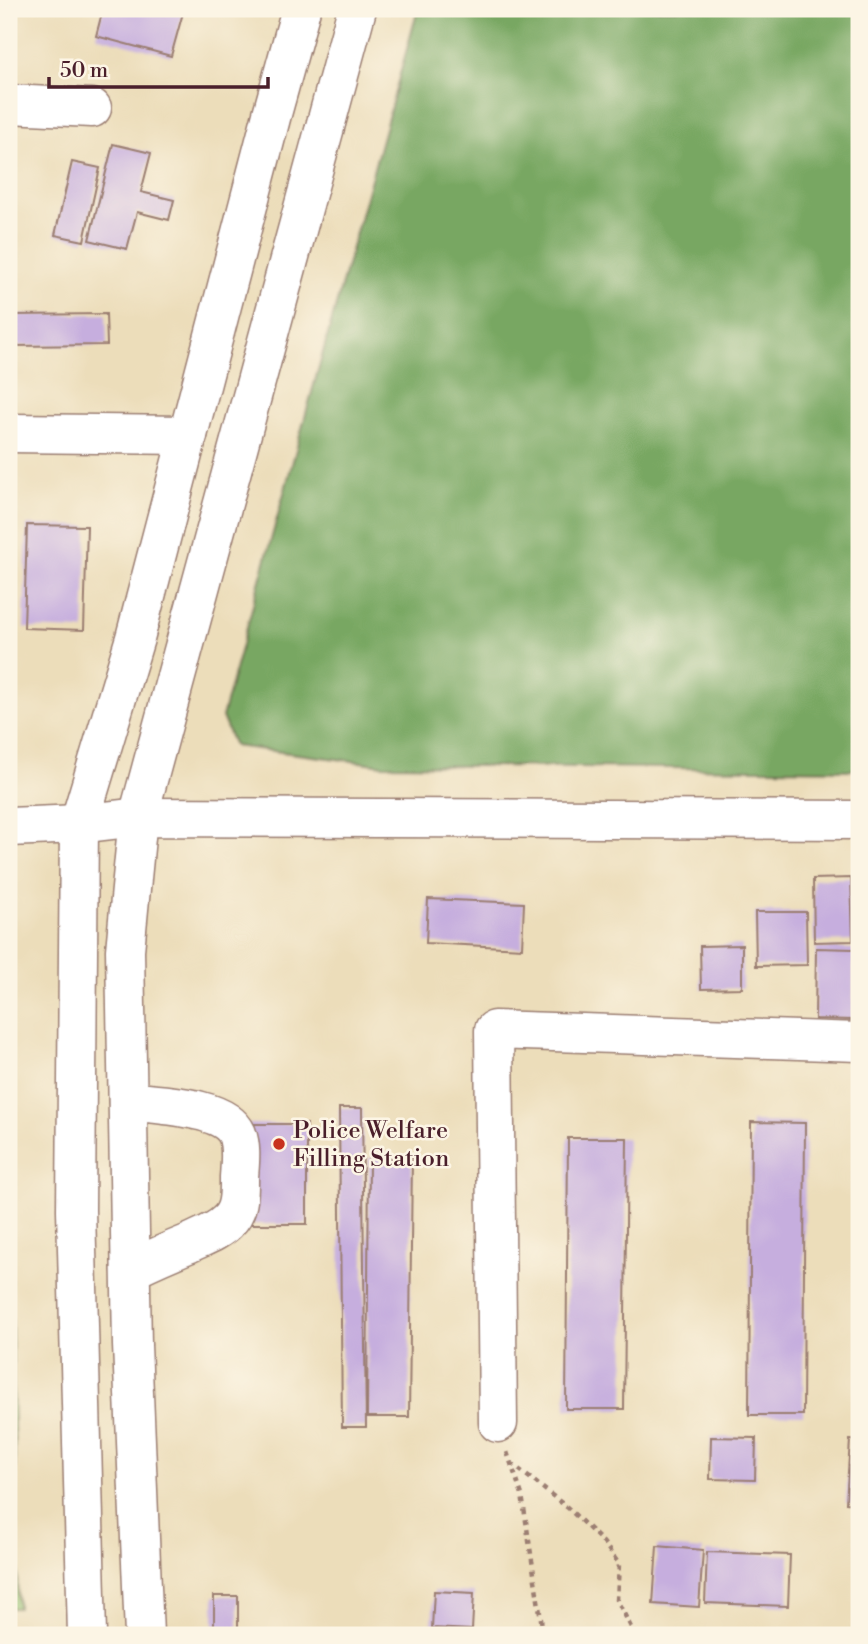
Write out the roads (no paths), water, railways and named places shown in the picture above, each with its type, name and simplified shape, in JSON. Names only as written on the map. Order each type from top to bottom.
[{"type":"main road","points":[[87,1635],[76,1210],[79,824],[135,638],[301,9]]},
{"type":"main road","points":[[144,1635],[131,1269],[125,950],[138,817],[357,9]]},
{"type":"main road","points":[[9,104],[92,108]]},
{"type":"main road","points":[[9,433],[188,435]]},
{"type":"main road","points":[[9,827],[79,824],[138,817],[859,820]]},
{"type":"main road","points":[[498,1423],[494,1030],[859,1042]]},
{"type":"main road","points":[[128,1101],[194,1109],[220,1118],[233,1127],[240,1151],[238,1197],[235,1212],[227,1223],[213,1233],[131,1269]]},
{"type":"place","name":"Police Welfare Filling Station","points":[[279,1144]]}]
